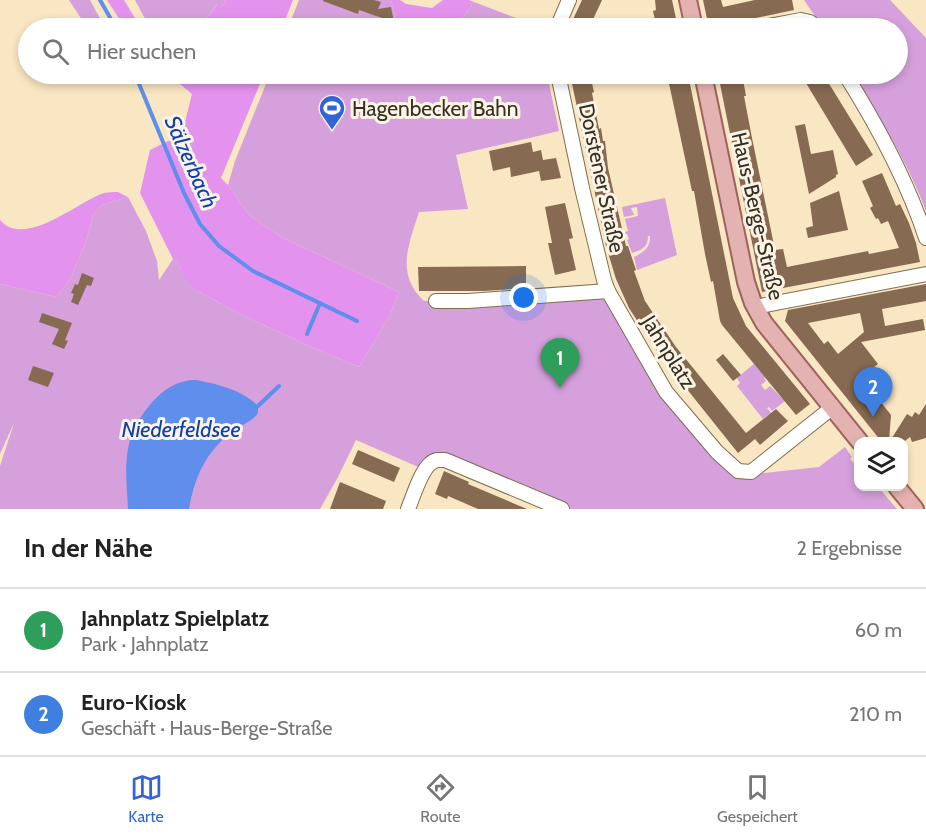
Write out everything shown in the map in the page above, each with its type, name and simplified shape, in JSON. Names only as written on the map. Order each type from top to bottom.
[{"type":"main road","points":[[688,0],[692,18]]},
{"type":"main road","name":"Haus-Berge-Straße","points":[[705,84],[746,282],[754,307],[770,331],[857,437]]},
{"type":"main road","points":[[901,491],[915,509]]},
{"type":"street","points":[[561,18],[569,0]]},
{"type":"street","name":"Dorstener Straße","points":[[560,84],[592,236],[608,291]]},
{"type":"street","points":[[851,84],[897,167],[926,238]]},
{"type":"street","points":[[754,307],[920,275]]},
{"type":"street","points":[[436,301],[608,291]]},
{"type":"street","name":"Jahnplatz","points":[[608,291],[666,392],[717,452],[738,471],[751,472],[833,407]]},
{"type":"street","points":[[408,509],[424,471],[436,460],[445,460],[562,509]]},
{"type":"shaded area","points":[[69,0],[90,0],[100,18],[81,18]]},
{"type":"shaded area","points":[[107,0],[124,0],[135,18],[119,18]]},
{"type":"shaded area","points":[[135,0],[226,0],[222,7],[217,4],[207,18],[145,18]]},
{"type":"shaded area","points":[[226,0],[293,0],[286,18],[207,18],[218,3],[222,7]]},
{"type":"shaded area","points":[[299,0],[391,0],[396,18],[292,18]]},
{"type":"shaded area","points":[[391,0],[432,8],[443,0],[474,2],[463,18],[396,18]]},
{"type":"shaded area","points":[[804,0],[890,0],[907,18],[816,18]]},
{"type":"shaded area","points":[[474,2],[516,18],[463,18]]},
{"type":"shaded area","points":[[908,19],[926,38],[926,211],[911,175],[858,84],[908,84]]},
{"type":"shaded area","points":[[180,84],[260,84],[221,178],[249,215],[283,238],[399,292],[390,315],[359,367],[240,314],[194,289],[173,259],[140,193],[150,150],[182,134],[192,94]]},
{"type":"shaded area","points":[[266,84],[549,84],[559,131],[456,155],[468,209],[419,212],[407,258],[407,269],[415,291],[424,301],[604,293],[636,354],[665,393],[714,451],[756,474],[819,467],[845,447],[854,463],[854,491],[881,491],[897,509],[567,509],[446,458],[423,469],[356,440],[320,509],[0,509],[0,466],[14,423],[0,454],[0,284],[56,297],[70,280],[87,238],[93,215],[102,205],[128,197],[146,231],[157,261],[159,280],[173,259],[194,289],[240,314],[359,367],[390,315],[399,292],[283,238],[249,215],[228,185],[235,161]]},
{"type":"shaded area","points":[[118,192],[128,197],[102,205],[93,215],[87,238],[70,280],[56,297],[0,284],[0,220],[11,228],[37,227],[104,193]]},
{"type":"shaded area","points":[[665,198],[677,255],[637,270],[634,257],[646,249],[650,236],[644,248],[632,253],[627,234],[622,233],[628,231],[625,219],[638,216],[637,207],[631,208],[634,215],[624,217],[622,207]]},
{"type":"shaded area","points":[[754,364],[765,377],[766,381],[761,385],[765,390],[770,386],[785,401],[772,411],[769,407],[767,408],[771,413],[763,419],[737,386],[740,383],[737,378]]},
{"type":"water","name":"Niederfeldsee","points":[[196,380],[221,386],[245,396],[258,406],[258,413],[249,422],[231,432],[208,457],[194,486],[189,509],[128,509],[127,452],[138,422],[163,392],[173,385]]},
{"type":"building","points":[[374,0],[381,2],[378,9],[391,7],[393,18],[382,18],[359,10],[358,14],[323,1]]},
{"type":"building","points":[[582,0],[602,0],[594,18],[574,18]]},
{"type":"building","points":[[655,0],[672,0],[676,18],[655,18],[653,11],[656,10]]},
{"type":"building","points":[[703,0],[721,0],[723,7],[755,0],[792,0],[794,10],[756,18],[707,18]]},
{"type":"building","points":[[572,84],[592,84],[599,129],[601,128],[603,141],[605,141],[608,168],[626,246],[628,246],[645,301],[676,347],[746,433],[776,409],[788,421],[760,445],[755,439],[738,453],[658,353],[629,308],[616,279],[606,246]]},
{"type":"building","points":[[669,84],[690,84],[733,298],[746,326],[810,404],[796,415],[720,321],[694,191],[692,191]]},
{"type":"building","points":[[720,84],[744,84],[746,96],[744,96],[775,250],[783,249],[787,267],[868,251],[869,254],[899,248],[888,221],[881,224],[878,218],[876,219],[870,208],[873,206],[862,181],[882,173],[896,206],[900,204],[909,223],[920,262],[762,292]]},
{"type":"building","points":[[807,84],[829,84],[873,155],[856,166]]},
{"type":"building","points":[[805,124],[811,154],[833,150],[838,174],[809,194],[795,126]]},
{"type":"building","points":[[531,142],[533,152],[541,150],[543,160],[556,158],[561,178],[541,181],[539,171],[511,177],[510,167],[493,171],[489,151]]},
{"type":"building","points":[[839,191],[848,230],[808,238],[806,228],[813,226],[810,203]]},
{"type":"building","points":[[565,203],[573,238],[569,239],[576,270],[555,275],[548,243],[552,243],[545,207]]},
{"type":"building","points":[[526,266],[526,288],[484,291],[419,291],[418,267]]},
{"type":"building","points":[[82,273],[94,278],[91,286],[87,285],[78,305],[71,302],[74,294],[71,293],[75,284],[78,285]]},
{"type":"building","points":[[926,284],[926,301],[882,309],[885,326],[923,319],[925,330],[861,342],[878,364],[861,377],[891,415],[889,437],[878,437],[785,321],[788,310]],"holes":[[[860,313],[864,332],[838,354],[828,341],[824,344],[808,323]]]},
{"type":"building","points":[[42,313],[72,323],[64,349],[52,344],[59,329],[39,322]]},
{"type":"building","points":[[723,354],[741,375],[733,381],[716,360]]},
{"type":"building","points":[[33,366],[54,373],[48,387],[28,380]]},
{"type":"building","points":[[926,404],[926,438],[912,442],[910,437],[893,437],[907,414],[912,417],[915,412],[919,415]]},
{"type":"building","points":[[358,450],[400,468],[394,482],[352,464]]},
{"type":"building","points":[[444,471],[469,482],[468,484],[527,509],[478,509],[448,496],[447,499],[435,494]]},
{"type":"building","points":[[340,482],[386,501],[383,509],[330,509]]},
{"type":"waterway","name":"Sälzerbach","points":[[100,0],[110,18]]},
{"type":"waterway","name":"Sälzerbach","points":[[139,84],[184,193],[200,224],[219,246],[253,271],[357,321]]},
{"type":"waterway","points":[[307,334],[320,303]]},
{"type":"waterway","points":[[258,406],[279,386]]},
{"type":"place","name":"Hagenbecker Bahn","points":[[332,131]]},
{"type":"place","name":"Jahnplatz Spielplatz","points":[[560,388]]},
{"type":"place","name":"Euro-Kiosk","points":[[873,417]]}]
